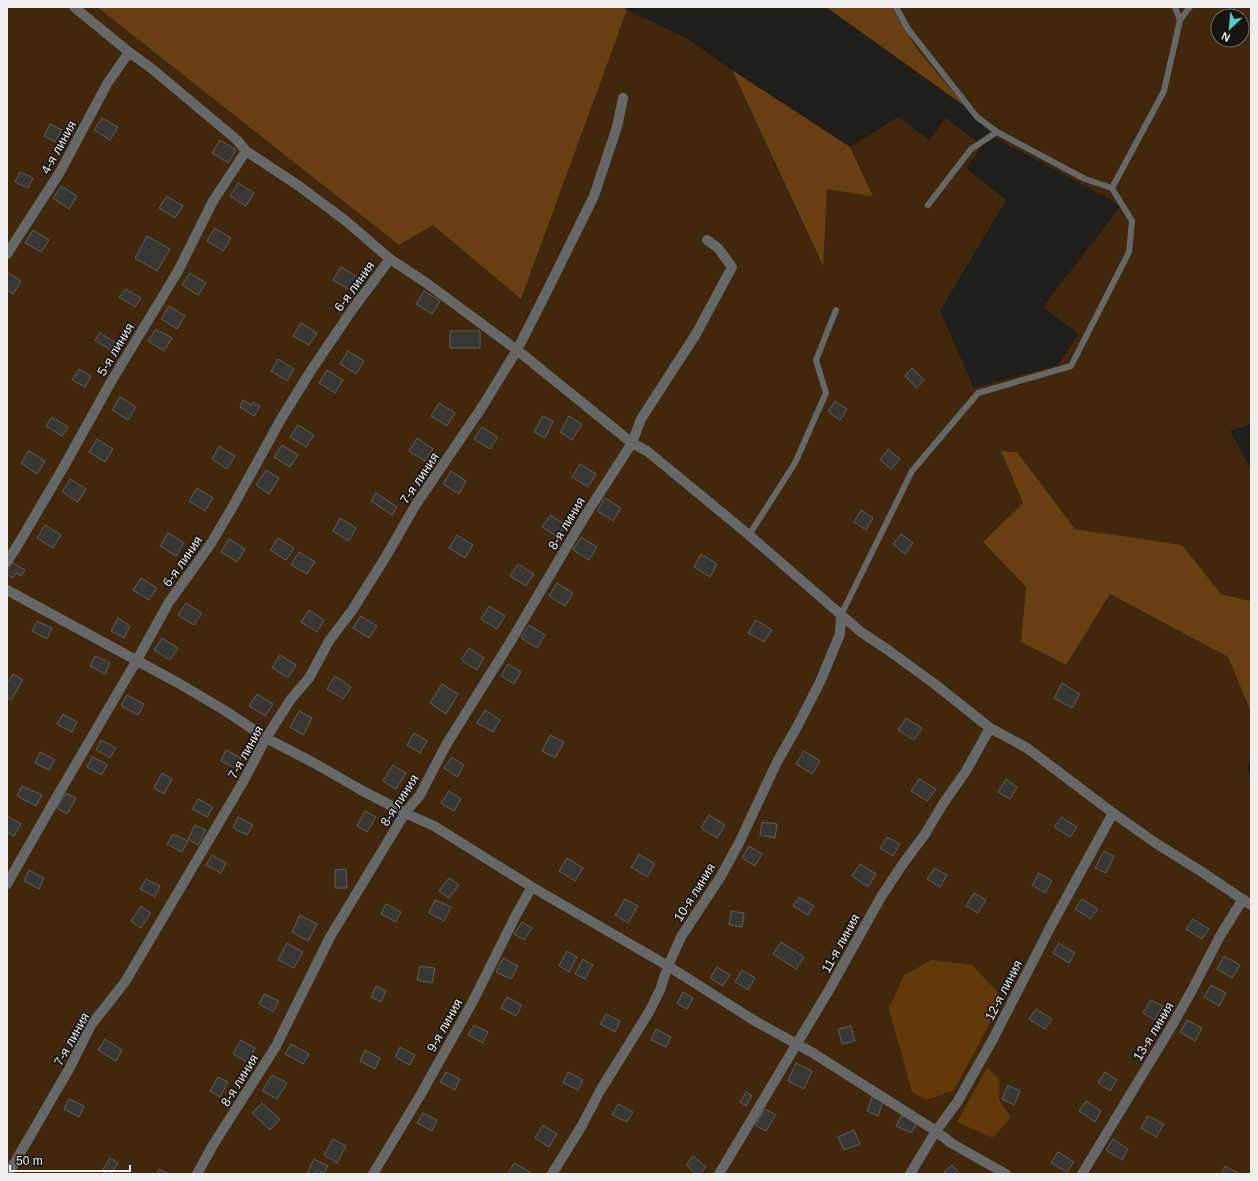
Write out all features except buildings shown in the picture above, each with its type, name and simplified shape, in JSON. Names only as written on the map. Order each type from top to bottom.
[{"type":"street","points":[[74,7],[151,68],[237,140],[246,151],[299,186],[346,221],[390,259],[425,282],[516,350],[632,444],[647,452],[749,535],[861,632],[936,685],[990,728],[1027,748],[1112,813],[1247,902]]},
{"type":"street","name":"4-я линия","points":[[7,254],[60,172],[107,84],[129,52]]},
{"type":"street","name":"7-я линия","points":[[8,1174],[69,1070],[91,1025],[125,982],[243,782],[266,738],[292,699],[309,678],[329,642],[353,609],[415,506],[482,406],[516,350],[544,299],[594,196],[617,127],[623,98]]},
{"type":"street","name":"5-я линия","points":[[7,562],[59,475],[112,380],[178,271],[213,201],[246,151]]},
{"type":"street","name":"8-я линия","points":[[197,1174],[213,1144],[276,1046],[330,937],[405,813],[420,795],[446,745],[511,641],[585,516],[632,444],[641,419],[696,334],[732,267],[718,248],[707,240]]},
{"type":"street","name":"6-я линия","points":[[7,884],[169,602],[210,545],[281,420],[312,370],[352,310],[390,259]]},
{"type":"street","points":[[7,590],[137,660],[224,710],[266,738],[405,813],[434,826],[532,887],[668,966],[755,1021],[813,1053],[936,1131],[951,1143],[1006,1174]]},
{"type":"street","name":"10-я линия","points":[[552,1174],[600,1091],[649,1012],[660,990],[668,966],[681,937],[721,876],[739,843],[777,762],[820,682],[840,634],[841,616]]},
{"type":"street","name":"11-я линия","points":[[719,1174],[829,990],[881,897],[925,834],[943,804],[966,771],[990,728]]},
{"type":"street","name":"12-я линия","points":[[910,1174],[936,1131],[958,1101],[993,1039],[1044,937],[1112,813]]},
{"type":"street","name":"9-я линия","points":[[374,1174],[472,1003],[532,887]]},
{"type":"street","name":"13-я линия","points":[[1082,1174],[1170,1029],[1220,936],[1247,902]]},
{"type":"lane","points":[[841,616],[912,471],[978,393],[1071,366],[1129,252],[1132,221],[1112,188],[1085,179],[997,132],[977,117],[908,29],[896,7]]},
{"type":"lane","points":[[1175,7],[1180,20]]},
{"type":"lane","points":[[1112,188],[1164,91],[1180,20],[1190,7]]},
{"type":"lane","points":[[928,206],[971,150],[997,132]]},
{"type":"lane","points":[[749,535],[795,463],[826,393],[816,360],[836,310]]},
{"type":"shaded area","points":[[7,7],[97,7],[399,245],[433,225],[521,298],[627,10],[688,39],[732,70],[822,265],[827,188],[873,195],[850,147],[898,117],[929,140],[946,118],[982,146],[966,168],[1006,200],[940,311],[974,388],[1058,365],[1079,334],[1043,307],[1120,207],[1111,200],[999,140],[966,107],[917,49],[892,7],[1251,7],[1251,424],[1230,431],[1251,469],[1251,601],[1221,594],[1182,545],[1075,529],[1017,452],[1001,451],[1023,503],[983,542],[1026,587],[1021,642],[1066,665],[1110,594],[1228,657],[1251,712],[1251,755],[1247,770],[1251,774],[1251,1174],[7,1174]]},
{"type":"shaded area","points":[[97,7],[623,7],[627,10],[521,299],[433,225],[399,245]]},
{"type":"shaded area","points":[[826,7],[892,7],[917,49],[966,107]]},
{"type":"shaded area","points":[[732,70],[850,147],[873,196],[827,189],[823,266]]},
{"type":"shaded area","points":[[1001,451],[1017,452],[1075,529],[1182,545],[1221,594],[1251,601],[1251,712],[1228,657],[1110,594],[1066,665],[1021,642],[1026,587],[983,542],[1023,503]]},
{"type":"shaded area","points":[[932,960],[972,965],[1003,998],[954,1090],[927,1100],[912,1092],[889,1009],[904,975]]},
{"type":"shaded area","points":[[987,1068],[999,1079],[999,1100],[1011,1117],[993,1138],[957,1122]]}]
